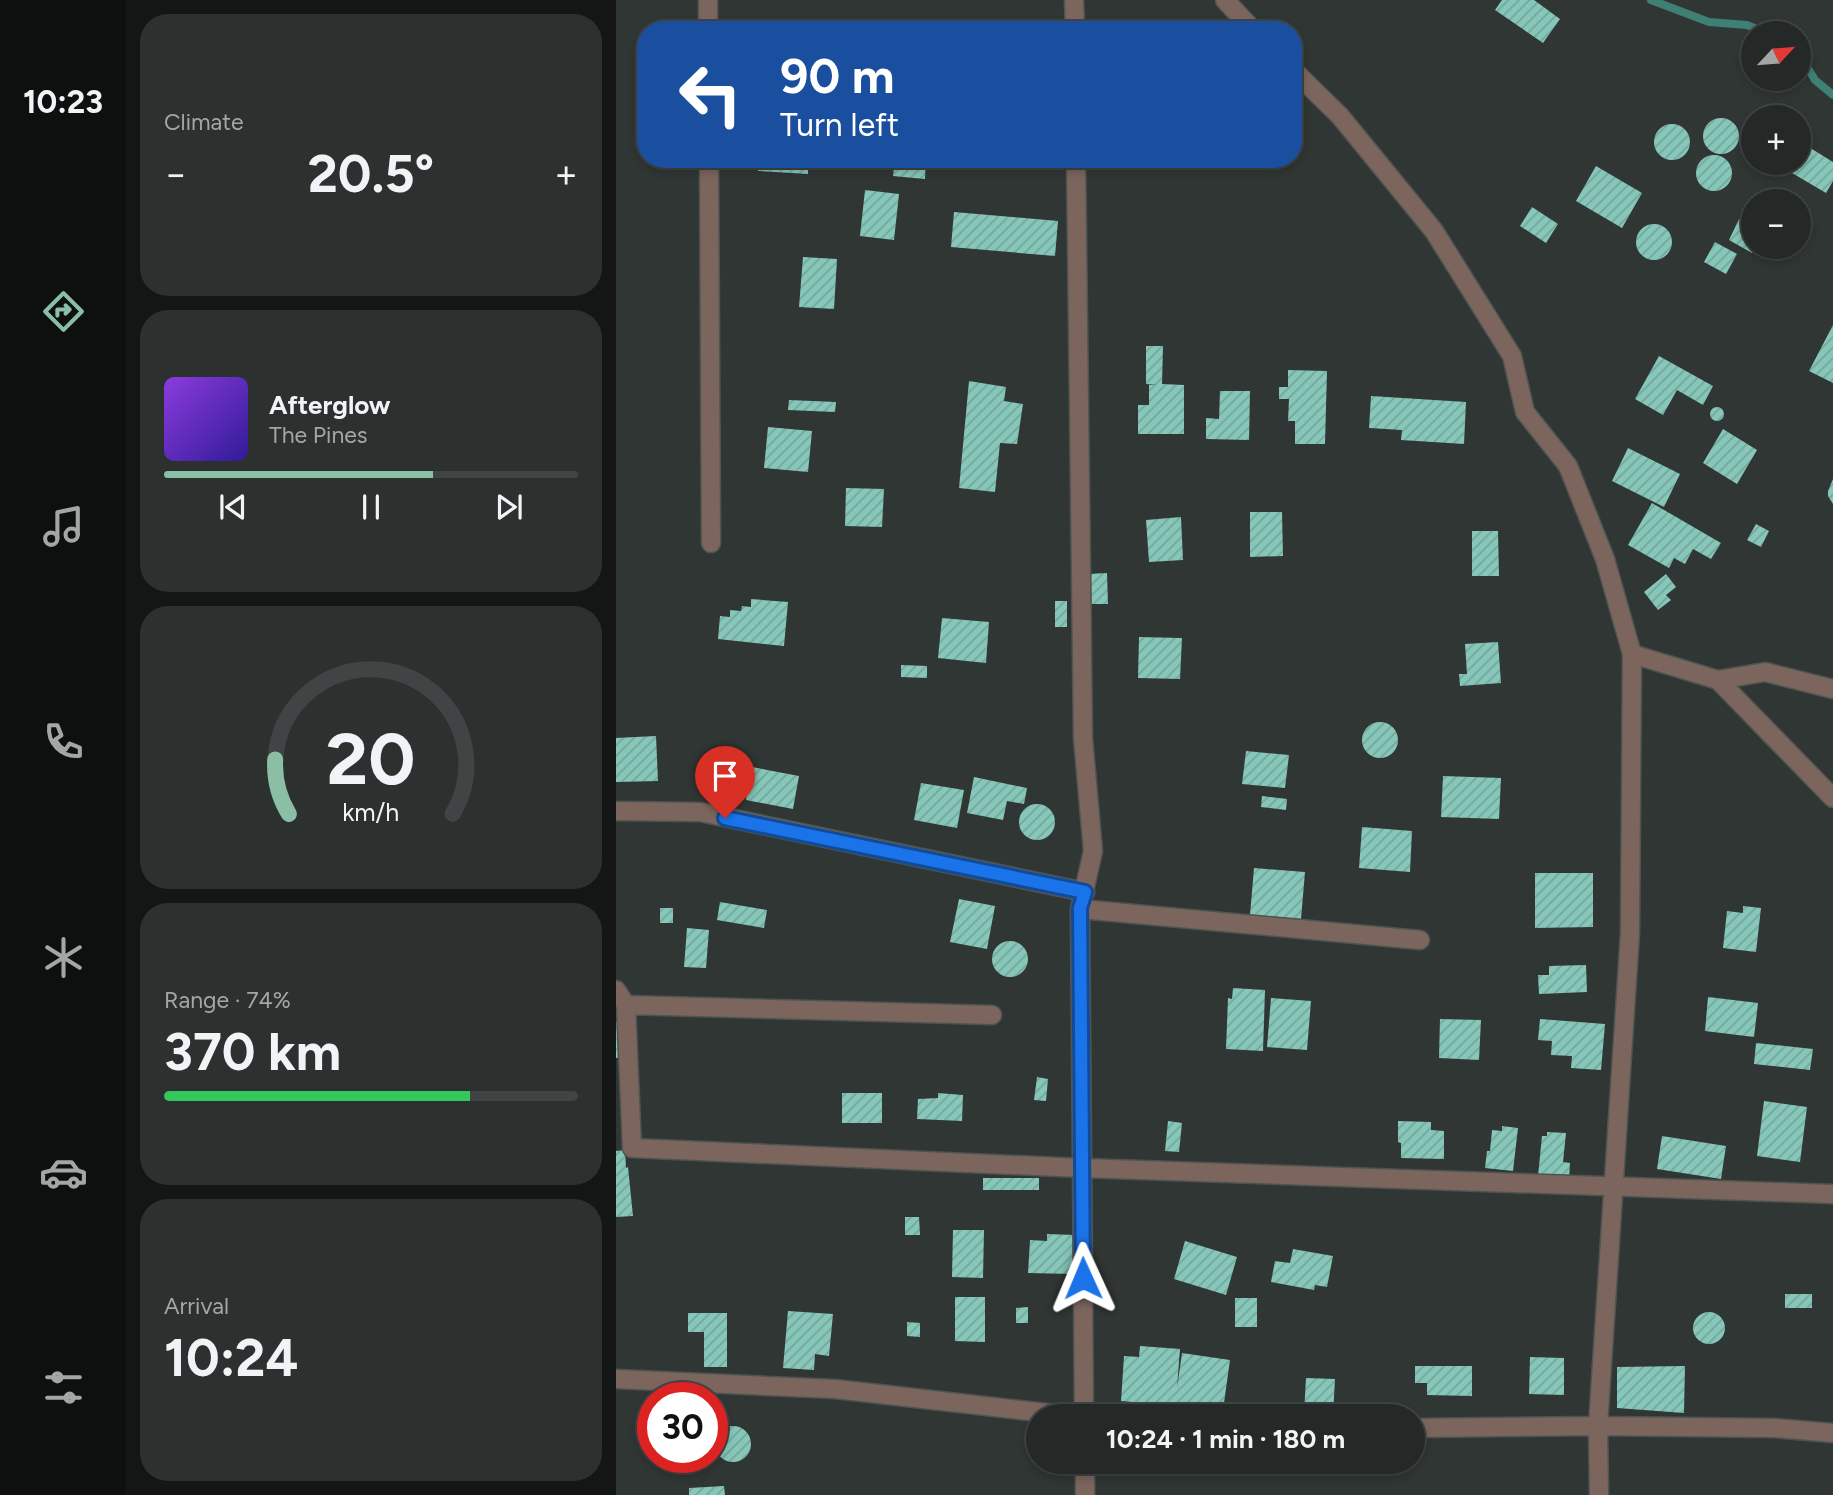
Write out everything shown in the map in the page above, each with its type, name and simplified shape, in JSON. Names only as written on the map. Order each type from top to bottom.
[{"type":"street","points":[[708,0],[708,21]]},
{"type":"street","points":[[1074,0],[1075,21]]},
{"type":"street","points":[[1225,0],[1245,21]]},
{"type":"street","points":[[1302,79],[1340,116],[1434,232],[1512,356],[1525,412],[1568,466],[1605,558],[1632,654],[1630,933],[1598,1426],[1599,1495]]},
{"type":"street","points":[[709,168],[711,543]]},
{"type":"street","points":[[1076,168],[1083,738],[1093,850],[1083,900],[1084,1404]]},
{"type":"street","points":[[1632,654],[1718,680],[1765,672],[1833,689]]},
{"type":"street","points":[[1718,680],[1833,797]]},
{"type":"street","points":[[616,811],[700,812],[1083,900],[1420,940]]},
{"type":"street","points":[[992,1015],[621,997],[632,1148],[1082,1168],[1833,1194]]},
{"type":"street","points":[[616,1379],[835,1389],[1026,1411]]},
{"type":"street","points":[[1425,1427],[1774,1427],[1833,1433]]},
{"type":"street","points":[[1085,1474],[1085,1495]]},
{"type":"building","points":[[1502,0],[1534,0],[1560,19],[1543,43],[1495,10]]},
{"type":"building","points":[[1721,118],[1733,124],[1739,136],[1733,148],[1721,154],[1709,148],[1703,136],[1709,124]]},
{"type":"building","points":[[1672,124],[1684,130],[1690,142],[1684,154],[1672,160],[1660,154],[1654,142],[1660,130]]},
{"type":"building","points":[[1811,148],[1833,162],[1833,181],[1826,193],[1795,175],[1811,175]]},
{"type":"building","points":[[1714,155],[1726,161],[1732,173],[1726,185],[1714,191],[1702,185],[1696,173],[1702,161]]},
{"type":"building","points":[[1596,166],[1642,193],[1622,228],[1576,201]]},
{"type":"building","points":[[758,168],[808,168],[808,174],[758,171]]},
{"type":"building","points":[[894,168],[926,168],[925,179],[893,176]]},
{"type":"building","points":[[865,190],[899,194],[894,240],[860,236]]},
{"type":"building","points":[[1532,207],[1558,224],[1546,243],[1520,226]]},
{"type":"building","points":[[954,212],[1058,221],[1055,256],[951,247]]},
{"type":"building","points":[[1739,219],[1741,220],[1741,247],[1729,240]]},
{"type":"building","points":[[1654,224],[1666,230],[1672,242],[1666,254],[1654,260],[1642,254],[1636,242],[1642,230]]},
{"type":"building","points":[[1715,242],[1737,254],[1726,274],[1704,262]]},
{"type":"building","points":[[803,257],[837,259],[834,309],[799,307]]},
{"type":"building","points":[[1833,325],[1833,383],[1809,371]]},
{"type":"building","points":[[1146,346],[1163,346],[1162,384],[1184,385],[1184,434],[1138,434],[1138,405],[1149,405],[1149,385],[1157,385],[1146,384]]},
{"type":"building","points":[[1659,356],[1713,386],[1703,405],[1677,390],[1663,415],[1635,399]]},
{"type":"building","points":[[1288,370],[1327,371],[1325,444],[1295,444],[1295,421],[1288,421],[1289,399],[1279,399],[1279,387],[1288,387]]},
{"type":"building","points":[[969,381],[1006,387],[1004,401],[1023,404],[1017,444],[1000,443],[995,492],[959,488]]},
{"type":"building","points":[[1220,391],[1250,391],[1249,440],[1206,439],[1206,418],[1219,419]]},
{"type":"building","points":[[1371,396],[1466,402],[1464,444],[1401,440],[1402,430],[1369,428]]},
{"type":"building","points":[[789,400],[836,402],[835,412],[788,410]]},
{"type":"building","points":[[1714,407],[1720,407],[1724,414],[1720,421],[1714,421],[1710,417],[1710,411]]},
{"type":"building","points":[[768,427],[812,431],[808,472],[764,468]]},
{"type":"building","points":[[1723,429],[1757,450],[1737,484],[1703,463]]},
{"type":"building","points":[[1628,448],[1680,474],[1664,507],[1612,481]]},
{"type":"building","points":[[1833,479],[1833,504],[1828,491]]},
{"type":"building","points":[[846,488],[884,489],[882,527],[845,526]]},
{"type":"building","points":[[1652,503],[1721,543],[1711,559],[1693,549],[1685,564],[1674,558],[1669,568],[1628,545]]},
{"type":"building","points":[[1250,512],[1282,512],[1283,556],[1250,557]]},
{"type":"building","points":[[1181,517],[1183,560],[1149,562],[1146,520]]},
{"type":"building","points":[[1756,524],[1769,531],[1761,547],[1747,540]]},
{"type":"building","points":[[1472,531],[1498,531],[1499,576],[1472,576]]},
{"type":"building","points":[[1107,573],[1108,604],[1088,604],[1088,574]]},
{"type":"building","points":[[1666,574],[1676,587],[1666,595],[1671,600],[1658,610],[1644,592]]},
{"type":"building","points":[[751,599],[788,602],[784,646],[718,639],[720,616],[730,617],[730,610],[741,611],[742,606],[751,607]]},
{"type":"building","points":[[1055,601],[1067,601],[1067,627],[1055,627]]},
{"type":"building","points":[[942,618],[989,622],[986,663],[938,658]]},
{"type":"building","points":[[1139,637],[1182,638],[1180,679],[1138,678]]},
{"type":"building","points":[[1498,642],[1501,683],[1460,686],[1459,674],[1467,674],[1465,644]]},
{"type":"building","points":[[901,665],[927,666],[927,678],[901,677]]},
{"type":"building","points":[[1380,722],[1392,728],[1398,740],[1392,752],[1380,758],[1368,752],[1362,740],[1368,728]]},
{"type":"building","points":[[656,736],[658,781],[616,782],[616,738]]},
{"type":"building","points":[[1246,751],[1289,755],[1285,788],[1242,784]]},
{"type":"building","points":[[752,767],[799,776],[793,809],[746,800]]},
{"type":"building","points":[[1443,776],[1501,778],[1499,819],[1441,817]]},
{"type":"building","points":[[974,777],[1027,788],[1024,804],[1007,801],[1003,820],[967,813]]},
{"type":"building","points":[[921,783],[964,790],[957,828],[914,820]]},
{"type":"building","points":[[1262,796],[1287,799],[1286,810],[1261,807]]},
{"type":"building","points":[[1037,804],[1049,810],[1055,822],[1049,834],[1037,840],[1025,834],[1019,822],[1025,810]]},
{"type":"building","points":[[1362,827],[1412,831],[1410,872],[1359,868]]},
{"type":"building","points":[[1254,868],[1305,872],[1301,919],[1250,915]]},
{"type":"building","points":[[1535,873],[1593,873],[1593,927],[1535,928]]},
{"type":"building","points":[[959,899],[995,906],[987,949],[950,942]]},
{"type":"building","points":[[720,902],[767,910],[764,928],[717,920]]},
{"type":"building","points":[[1743,906],[1761,908],[1756,952],[1723,948],[1727,911],[1743,913]]},
{"type":"building","points":[[660,908],[673,908],[673,923],[660,923]]},
{"type":"building","points":[[687,928],[709,930],[706,968],[684,967]]},
{"type":"building","points":[[1010,941],[1022,947],[1028,959],[1022,971],[1010,977],[998,971],[992,959],[998,947]]},
{"type":"building","points":[[1586,965],[1587,992],[1539,994],[1538,975],[1549,975],[1549,966]]},
{"type":"building","points":[[1233,988],[1265,990],[1263,1051],[1226,1049],[1228,998],[1232,999]]},
{"type":"building","points":[[1708,997],[1758,1003],[1754,1037],[1705,1031]]},
{"type":"building","points":[[1271,998],[1311,1001],[1307,1050],[1267,1047]]},
{"type":"building","points":[[1440,1019],[1481,1020],[1479,1060],[1439,1058]]},
{"type":"building","points":[[1540,1019],[1605,1024],[1601,1070],[1571,1068],[1572,1056],[1551,1055],[1552,1041],[1538,1040]]},
{"type":"building","points":[[616,1022],[623,1057],[616,1058]]},
{"type":"building","points":[[1756,1043],[1813,1049],[1810,1070],[1754,1064]]},
{"type":"building","points":[[1037,1077],[1048,1079],[1046,1101],[1034,1100]]},
{"type":"building","points":[[842,1093],[882,1093],[882,1123],[842,1123]]},
{"type":"building","points":[[938,1093],[963,1095],[962,1121],[917,1119],[918,1099],[938,1098]]},
{"type":"building","points":[[1764,1101],[1807,1107],[1800,1162],[1757,1156]]},
{"type":"building","points":[[1168,1121],[1182,1123],[1179,1152],[1165,1151]]},
{"type":"building","points":[[1398,1121],[1431,1122],[1431,1130],[1444,1131],[1444,1159],[1401,1158]]},
{"type":"building","points":[[1502,1126],[1518,1128],[1513,1171],[1485,1168],[1492,1130],[1502,1131]]},
{"type":"building","points":[[1547,1132],[1566,1133],[1563,1162],[1570,1163],[1569,1179],[1538,1176],[1542,1136],[1547,1136]]},
{"type":"building","points":[[1662,1136],[1726,1146],[1721,1179],[1657,1169]]},
{"type":"building","points":[[625,1150],[633,1216],[616,1217],[616,1151]]},
{"type":"building","points":[[983,1178],[1039,1178],[1039,1190],[983,1190]]},
{"type":"building","points":[[905,1217],[919,1217],[920,1235],[905,1235]]},
{"type":"building","points":[[953,1230],[984,1230],[983,1278],[952,1277]]},
{"type":"building","points":[[1047,1234],[1075,1235],[1073,1274],[1028,1273],[1030,1240],[1047,1241]]},
{"type":"building","points":[[1185,1241],[1237,1257],[1226,1295],[1174,1279]]},
{"type":"building","points":[[1293,1249],[1333,1256],[1327,1287],[1315,1285],[1314,1290],[1271,1282],[1275,1261],[1290,1263]]},
{"type":"building","points":[[1785,1294],[1812,1294],[1812,1308],[1785,1308]]},
{"type":"building","points":[[955,1297],[985,1297],[985,1342],[955,1341]]},
{"type":"building","points":[[1235,1298],[1257,1298],[1257,1327],[1235,1327]]},
{"type":"building","points":[[1028,1307],[1028,1323],[1016,1323],[1016,1308]]},
{"type":"building","points":[[788,1311],[833,1314],[829,1356],[815,1354],[814,1370],[783,1368]]},
{"type":"building","points":[[1709,1312],[1720,1317],[1725,1328],[1720,1339],[1709,1344],[1698,1339],[1693,1328],[1698,1317]]},
{"type":"building","points":[[688,1313],[727,1313],[727,1367],[704,1367],[704,1332],[688,1332]]},
{"type":"building","points":[[907,1322],[920,1323],[920,1337],[907,1336]]},
{"type":"building","points":[[1140,1346],[1180,1349],[1177,1388],[1182,1353],[1230,1360],[1224,1404],[1121,1401],[1124,1356],[1139,1357]]},
{"type":"building","points":[[1530,1357],[1564,1358],[1564,1395],[1529,1394]]},
{"type":"building","points":[[1415,1366],[1472,1366],[1472,1396],[1427,1395],[1427,1383],[1415,1383]]},
{"type":"building","points":[[1685,1366],[1684,1413],[1617,1408],[1617,1367]]},
{"type":"building","points":[[1306,1378],[1335,1379],[1334,1404],[1305,1404]]},
{"type":"building","points":[[728,1427],[740,1428],[749,1437],[751,1444],[745,1456],[733,1462],[728,1461]]},
{"type":"building","points":[[724,1486],[725,1495],[689,1495],[689,1488]]},
{"type":"waterway","points":[[1651,0],[1709,22],[1741,25]]},
{"type":"waterway","points":[[1811,74],[1833,95]]},
{"type":"route","points":[[725,818],[1085,892],[1080,908],[1083,1278]]}]
